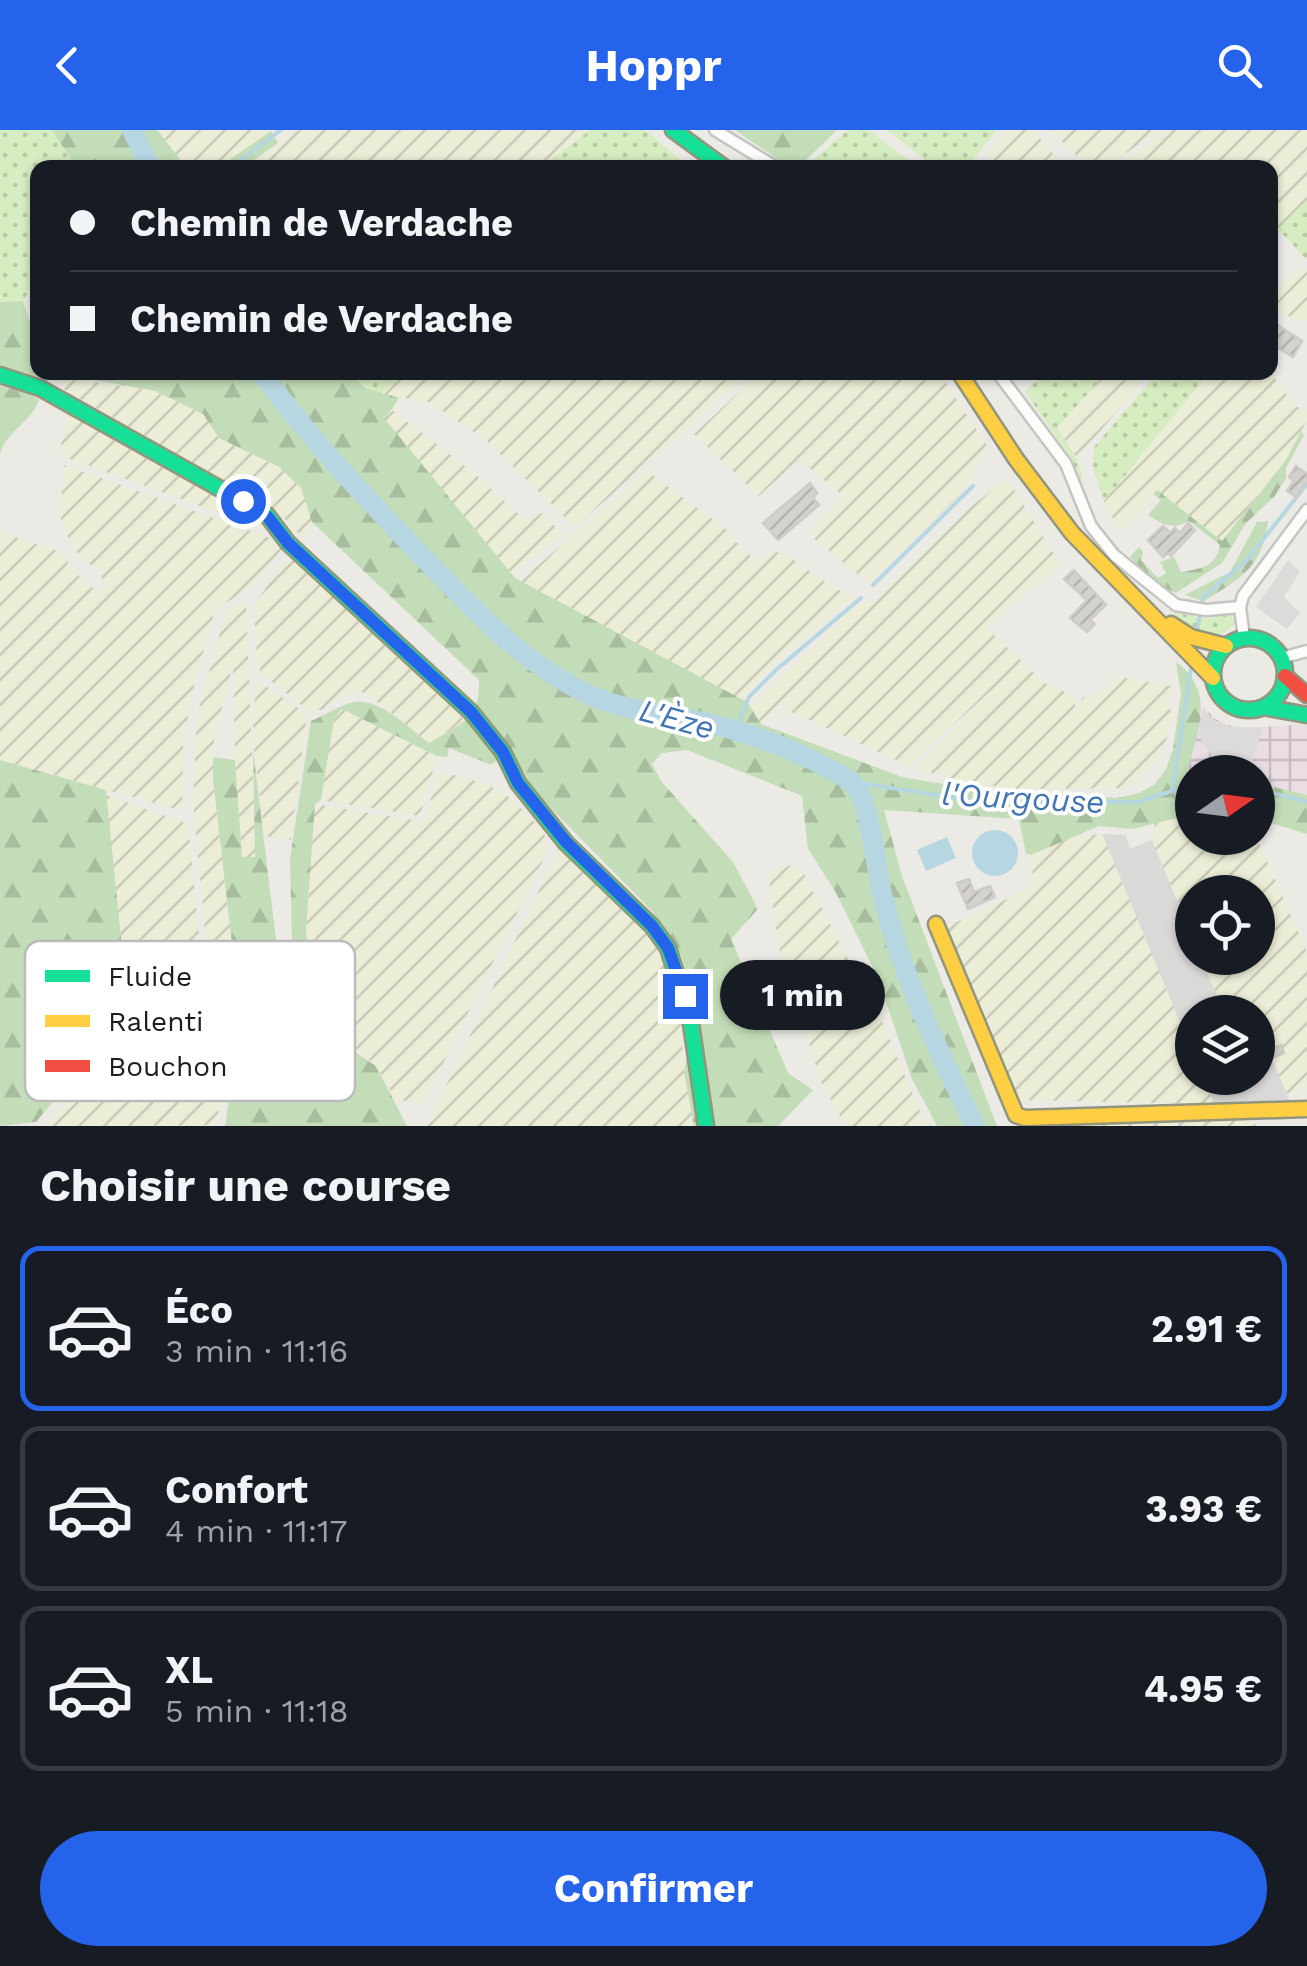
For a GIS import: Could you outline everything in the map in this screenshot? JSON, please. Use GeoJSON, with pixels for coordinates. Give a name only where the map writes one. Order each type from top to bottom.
{"type":"FeatureCollection","features":[{"type":"Feature","properties":{"kind":"street"},"geometry":{"type":"LineString","coordinates":[[673,130],[714,160]]}},
{"type":"Feature","properties":{"kind":"street"},"geometry":{"type":"LineString","coordinates":[[715,130],[764,160]]}},
{"type":"Feature","properties":{"kind":"street"},"geometry":{"type":"LineString","coordinates":[[0,376],[40,388],[267,516],[288,543],[471,712],[503,752],[518,783],[566,842],[652,926],[668,948],[690,1017],[706,1126]]}},
{"type":"Feature","properties":{"kind":"street"},"geometry":{"type":"LineString","coordinates":[[965,380],[1057,515],[1213,678],[1222,698],[1242,709],[1263,707],[1307,714]]}},
{"type":"Feature","properties":{"kind":"street"},"geometry":{"type":"LineString","coordinates":[[1003,380],[1066,464],[1091,526],[1114,555],[1176,605],[1206,610],[1240,606]]}},
{"type":"Feature","properties":{"kind":"street"},"geometry":{"type":"LineString","coordinates":[[1244,638],[1240,606],[1248,588],[1307,510]]}},
{"type":"Feature","properties":{"kind":"street"},"geometry":{"type":"LineString","coordinates":[[1150,611],[1192,637],[1226,646]]}},
{"type":"Feature","properties":{"kind":"street"},"geometry":{"type":"LineString","coordinates":[[1213,678],[1218,655],[1226,646],[1244,638],[1262,640],[1281,658],[1285,676],[1278,694],[1263,707]]}},
{"type":"Feature","properties":{"kind":"street"},"geometry":{"type":"LineString","coordinates":[[1281,658],[1307,651]]}},
{"type":"Feature","properties":{"kind":"street"},"geometry":{"type":"LineString","coordinates":[[1285,676],[1307,695]]}},
{"type":"Feature","properties":{"kind":"street"},"geometry":{"type":"LineString","coordinates":[[936,924],[1016,1115],[1025,1118],[1307,1108]]}},
{"type":"Feature","properties":{"kind":"shaded area"},"geometry":{"type":"Polygon","coordinates":[[[1288,560],[1300,572],[1284,597],[1300,613],[1287,629],[1256,607],[1288,560]]]}},
{"type":"Feature","properties":{"kind":"shaded area"},"geometry":{"type":"Polygon","coordinates":[[[1203,705],[1215,719],[1231,726],[1307,724],[1307,795],[1275,787],[1275,755],[1191,755],[1203,705]]]}},
{"type":"Feature","properties":{"kind":"shaded area"},"geometry":{"type":"Polygon","coordinates":[[[1203,709],[1214,720],[1230,727],[1263,728],[1254,755],[1212,755],[1198,735],[1203,709]]]}},
{"type":"Feature","properties":{"kind":"shaded area"},"geometry":{"type":"Polygon","coordinates":[[[1102,834],[1126,835],[1130,849],[1152,840],[1175,895],[1175,975],[1208,975],[1217,995],[1175,995],[1175,1011],[1102,834]]]}},
{"type":"Feature","properties":{"kind":"shaded area"},"geometry":{"type":"Polygon","coordinates":[[[1275,1065],[1290,1102],[1214,1104],[1210,1095],[1275,1095],[1275,1065]]]}},
{"type":"Feature","properties":{"kind":"green space"},"geometry":{"type":"Polygon","coordinates":[[[0,130],[52,130],[71,160],[30,160],[30,290],[23,301],[0,302],[0,130]]]}},
{"type":"Feature","properties":{"kind":"green space"},"geometry":{"type":"Polygon","coordinates":[[[52,130],[157,130],[181,160],[71,160],[52,130]]]}},
{"type":"Feature","properties":{"kind":"green space"},"geometry":{"type":"Polygon","coordinates":[[[157,130],[273,130],[230,160],[181,160],[157,130]]]}},
{"type":"Feature","properties":{"kind":"green space"},"geometry":{"type":"Polygon","coordinates":[[[299,130],[590,130],[551,160],[256,160],[299,130]]]}},
{"type":"Feature","properties":{"kind":"green space"},"geometry":{"type":"Polygon","coordinates":[[[590,130],[645,130],[681,160],[551,160],[590,130]]]}},
{"type":"Feature","properties":{"kind":"green space"},"geometry":{"type":"Polygon","coordinates":[[[735,130],[837,130],[806,160],[779,160],[735,130]]]}},
{"type":"Feature","properties":{"kind":"green space"},"geometry":{"type":"Polygon","coordinates":[[[848,130],[869,130],[908,160],[813,160],[848,130]]]}},
{"type":"Feature","properties":{"kind":"green space"},"geometry":{"type":"Polygon","coordinates":[[[887,130],[997,130],[973,160],[925,160],[887,130]]]}},
{"type":"Feature","properties":{"kind":"green space"},"geometry":{"type":"Polygon","coordinates":[[[1009,130],[1033,130],[1058,160],[991,160],[986,154],[1009,130]]]}},
{"type":"Feature","properties":{"kind":"green space"},"geometry":{"type":"Polygon","coordinates":[[[1050,130],[1160,130],[1116,160],[1083,160],[1050,130]]]}},
{"type":"Feature","properties":{"kind":"green space"},"geometry":{"type":"Polygon","coordinates":[[[1169,130],[1307,130],[1307,200],[1278,230],[1278,160],[1125,160],[1169,130]]]}},
{"type":"Feature","properties":{"kind":"green space"},"geometry":{"type":"Polygon","coordinates":[[[271,131],[278,143],[254,160],[229,160],[271,131]]]}},
{"type":"Feature","properties":{"kind":"green space"},"geometry":{"type":"Polygon","coordinates":[[[1307,200],[1307,258],[1306,259],[1278,229],[1307,200]]]}},
{"type":"Feature","properties":{"kind":"green space"},"geometry":{"type":"Polygon","coordinates":[[[1300,266],[1307,269],[1307,322],[1278,313],[1278,289],[1300,266]]]}},
{"type":"Feature","properties":{"kind":"green space"},"geometry":{"type":"Polygon","coordinates":[[[23,301],[30,323],[30,378],[0,370],[0,302],[23,301]]]}},
{"type":"Feature","properties":{"kind":"green space"},"geometry":{"type":"Polygon","coordinates":[[[66,380],[81,380],[155,391],[203,414],[219,438],[279,467],[301,488],[312,522],[302,537],[277,511],[63,389],[66,380]]]}},
{"type":"Feature","properties":{"kind":"green space"},"geometry":{"type":"Polygon","coordinates":[[[94,380],[356,380],[366,388],[399,398],[385,419],[515,578],[747,702],[761,724],[902,777],[973,789],[1116,798],[1139,793],[1155,784],[1173,749],[1181,694],[1176,662],[1197,687],[1200,716],[1192,755],[1175,755],[1175,818],[1133,829],[1099,826],[1031,855],[1026,854],[1019,819],[884,810],[902,876],[997,1126],[937,1126],[912,1079],[878,978],[835,891],[808,849],[802,796],[687,750],[662,753],[652,764],[661,781],[733,862],[758,909],[731,939],[788,1073],[813,1090],[778,1126],[694,1126],[684,1072],[695,1012],[682,957],[652,911],[533,790],[510,749],[491,765],[449,748],[447,757],[437,756],[342,709],[334,719],[321,800],[315,804],[307,941],[292,941],[290,859],[311,721],[347,704],[369,703],[391,713],[429,743],[472,712],[479,680],[312,522],[301,488],[279,467],[219,438],[203,414],[155,391],[94,380]]]}},
{"type":"Feature","properties":{"kind":"green space"},"geometry":{"type":"Polygon","coordinates":[[[355,380],[399,380],[380,394],[355,380]]]}},
{"type":"Feature","properties":{"kind":"green space"},"geometry":{"type":"Polygon","coordinates":[[[399,380],[742,380],[577,525],[486,440],[429,402],[380,394],[399,380]]]}},
{"type":"Feature","properties":{"kind":"green space"},"geometry":{"type":"Polygon","coordinates":[[[752,380],[944,380],[990,450],[956,498],[869,583],[807,533],[843,496],[799,459],[759,496],[694,434],[752,380]]]}},
{"type":"Feature","properties":{"kind":"green space"},"geometry":{"type":"Polygon","coordinates":[[[1037,380],[1100,380],[1057,428],[1078,462],[1082,484],[1068,455],[1025,391],[1037,380]]]}},
{"type":"Feature","properties":{"kind":"green space"},"geometry":{"type":"Polygon","coordinates":[[[1100,380],[1144,380],[1077,458],[1057,429],[1100,380]]]}},
{"type":"Feature","properties":{"kind":"green space"},"geometry":{"type":"Polygon","coordinates":[[[1151,380],[1203,380],[1104,501],[1093,469],[1094,447],[1151,380]]]}},
{"type":"Feature","properties":{"kind":"green space"},"geometry":{"type":"Polygon","coordinates":[[[1203,380],[1276,380],[1294,405],[1307,413],[1286,460],[1222,541],[1157,491],[1120,532],[1104,501],[1203,380]]]}},
{"type":"Feature","properties":{"kind":"green space"},"geometry":{"type":"Polygon","coordinates":[[[0,386],[39,400],[0,454],[0,386]]]}},
{"type":"Feature","properties":{"kind":"green space"},"geometry":{"type":"Polygon","coordinates":[[[71,408],[263,519],[271,528],[266,530],[65,457],[60,448],[71,408]]]}},
{"type":"Feature","properties":{"kind":"green space"},"geometry":{"type":"Polygon","coordinates":[[[391,409],[475,474],[526,521],[542,513],[564,536],[511,573],[384,419],[391,409]]]}},
{"type":"Feature","properties":{"kind":"green space"},"geometry":{"type":"Polygon","coordinates":[[[1301,431],[1304,435],[1286,468],[1286,478],[1274,497],[1246,523],[1222,563],[1176,593],[1158,585],[1130,557],[1139,547],[1143,552],[1141,560],[1158,578],[1166,573],[1160,562],[1174,557],[1181,572],[1211,562],[1220,545],[1189,521],[1168,525],[1148,515],[1161,500],[1153,494],[1157,490],[1222,541],[1286,460],[1301,431]]]}},
{"type":"Feature","properties":{"kind":"green space"},"geometry":{"type":"Polygon","coordinates":[[[64,465],[270,538],[283,547],[253,587],[215,609],[192,693],[183,745],[182,811],[0,760],[0,532],[58,551],[86,584],[97,590],[105,588],[100,571],[82,559],[71,544],[60,517],[64,465]]]}},
{"type":"Feature","properties":{"kind":"green space"},"geometry":{"type":"Polygon","coordinates":[[[647,471],[728,531],[743,551],[763,563],[771,550],[791,558],[854,597],[775,662],[741,699],[520,581],[647,471]]]}},
{"type":"Feature","properties":{"kind":"green space"},"geometry":{"type":"Polygon","coordinates":[[[1007,478],[1060,564],[986,628],[1045,683],[1076,697],[1074,713],[1083,697],[1090,698],[1117,677],[1177,687],[1167,701],[1173,712],[1165,745],[1157,760],[1130,788],[1015,789],[916,769],[998,684],[909,766],[783,708],[903,599],[761,724],[750,707],[846,615],[864,602],[873,602],[972,506],[1007,478]]]}},
{"type":"Feature","properties":{"kind":"green space"},"geometry":{"type":"Polygon","coordinates":[[[1268,521],[1261,549],[1248,570],[1204,601],[1185,595],[1230,572],[1257,522],[1268,521]]]}},
{"type":"Feature","properties":{"kind":"green space"},"geometry":{"type":"Polygon","coordinates":[[[294,560],[466,721],[429,743],[365,692],[345,694],[322,710],[308,710],[262,674],[257,664],[254,605],[284,562],[294,560]]]}},
{"type":"Feature","properties":{"kind":"green space"},"geometry":{"type":"Polygon","coordinates":[[[246,603],[256,856],[242,858],[233,664],[214,738],[213,779],[232,941],[206,941],[193,802],[197,715],[226,612],[246,603]]]}},
{"type":"Feature","properties":{"kind":"green space"},"geometry":{"type":"Polygon","coordinates":[[[1173,612],[1208,619],[1231,614],[1235,622],[1221,634],[1204,633],[1173,612]]]}},
{"type":"Feature","properties":{"kind":"green space"},"geometry":{"type":"Polygon","coordinates":[[[258,681],[307,714],[291,840],[265,836],[254,749],[253,713],[258,681]]]}},
{"type":"Feature","properties":{"kind":"green space"},"geometry":{"type":"Polygon","coordinates":[[[342,709],[437,756],[420,816],[321,800],[334,719],[342,709]]]}},
{"type":"Feature","properties":{"kind":"green space"},"geometry":{"type":"Polygon","coordinates":[[[253,749],[276,941],[232,941],[213,757],[235,760],[242,857],[255,857],[253,749]]]}},
{"type":"Feature","properties":{"kind":"green space"},"geometry":{"type":"Polygon","coordinates":[[[0,760],[106,790],[121,941],[25,941],[25,1101],[53,1101],[36,1122],[0,1126],[0,760]]]}},
{"type":"Feature","properties":{"kind":"green space"},"geometry":{"type":"Polygon","coordinates":[[[438,771],[487,784],[509,797],[544,831],[547,852],[423,1104],[395,1099],[375,1063],[355,1052],[355,941],[307,941],[306,930],[315,804],[425,822],[438,771]]]}},
{"type":"Feature","properties":{"kind":"green space"},"geometry":{"type":"Polygon","coordinates":[[[1275,787],[1307,795],[1307,834],[1275,824],[1275,787]]]}},
{"type":"Feature","properties":{"kind":"green space"},"geometry":{"type":"Polygon","coordinates":[[[106,795],[188,824],[199,941],[121,941],[106,795]]]}},
{"type":"Feature","properties":{"kind":"green space"},"geometry":{"type":"Polygon","coordinates":[[[1175,818],[1175,855],[1264,855],[1273,875],[1175,875],[1175,895],[1152,840],[1155,823],[1175,818]]]}},
{"type":"Feature","properties":{"kind":"green space"},"geometry":{"type":"Polygon","coordinates":[[[1102,834],[1175,1011],[1175,1095],[1210,1095],[1214,1104],[1018,1100],[944,928],[1029,889],[1033,879],[1031,855],[1068,837],[1102,834]]]}},
{"type":"Feature","properties":{"kind":"green space"},"geometry":{"type":"Polygon","coordinates":[[[561,844],[663,950],[681,1016],[684,1072],[694,1126],[427,1126],[561,844]]]}},
{"type":"Feature","properties":{"kind":"green space"},"geometry":{"type":"Polygon","coordinates":[[[791,865],[804,874],[847,957],[864,978],[926,1126],[846,1126],[821,1082],[779,948],[769,882],[769,873],[791,865]]]}},
{"type":"Feature","properties":{"kind":"green space"},"geometry":{"type":"Polygon","coordinates":[[[1275,879],[1307,952],[1307,1087],[1287,1094],[1275,1065],[1275,995],[1217,995],[1208,975],[1275,975],[1275,879]]]}},
{"type":"Feature","properties":{"kind":"green space"},"geometry":{"type":"Polygon","coordinates":[[[355,1052],[376,1066],[407,1126],[225,1126],[229,1101],[355,1101],[355,1052]]]}},
{"type":"Feature","properties":{"kind":"green space"},"geometry":{"type":"Polygon","coordinates":[[[69,1101],[220,1101],[216,1125],[45,1126],[69,1101]]]}},
{"type":"Feature","properties":{"kind":"green space"},"geometry":{"type":"Polygon","coordinates":[[[1246,1117],[1257,1126],[1018,1126],[1089,1119],[1246,1117]]]}},
{"type":"Feature","properties":{"kind":"water"},"geometry":{"type":"Polygon","coordinates":[[[995,830],[1011,837],[1018,853],[1011,869],[995,876],[979,869],[972,853],[979,837],[995,830]]]}},
{"type":"Feature","properties":{"kind":"water"},"geometry":{"type":"Polygon","coordinates":[[[947,837],[956,858],[926,871],[917,850],[947,837]]]}},
{"type":"Feature","properties":{"kind":"building"},"geometry":{"type":"Polygon","coordinates":[[[1278,325],[1302,341],[1293,357],[1278,348],[1278,325]]]}},
{"type":"Feature","properties":{"kind":"building"},"geometry":{"type":"Polygon","coordinates":[[[1296,466],[1307,474],[1307,481],[1296,497],[1287,491],[1294,481],[1289,477],[1296,466]]]}},
{"type":"Feature","properties":{"kind":"building"},"geometry":{"type":"Polygon","coordinates":[[[810,483],[819,505],[778,540],[763,523],[810,483]]]}},
{"type":"Feature","properties":{"kind":"building"},"geometry":{"type":"Polygon","coordinates":[[[1188,523],[1195,530],[1171,556],[1168,553],[1163,557],[1148,540],[1163,526],[1170,533],[1175,528],[1180,533],[1188,523]]]}},
{"type":"Feature","properties":{"kind":"building"},"geometry":{"type":"Polygon","coordinates":[[[1074,570],[1106,605],[1090,620],[1095,624],[1087,632],[1070,618],[1087,600],[1064,579],[1074,570]]]}},
{"type":"Feature","properties":{"kind":"building"},"geometry":{"type":"Polygon","coordinates":[[[969,879],[974,892],[990,886],[995,897],[968,909],[957,883],[969,879]]]}},
{"type":"Feature","properties":{"kind":"building"},"geometry":{"type":"Polygon","coordinates":[[[1281,1045],[1284,1053],[1275,1057],[1275,1047],[1281,1045]]]}},
{"type":"Feature","properties":{"kind":"waterway","name":"L'Èze"},"geometry":{"type":"LineString","coordinates":[[132,130],[147,160]]}},
{"type":"Feature","properties":{"kind":"waterway"},"geometry":{"type":"LineString","coordinates":[[241,160],[281,130]]}},
{"type":"Feature","properties":{"kind":"waterway","name":"L'Èze"},"geometry":{"type":"LineString","coordinates":[[267,380],[318,444],[400,533],[479,614],[542,668],[615,704],[708,723],[776,744],[854,785],[868,819],[882,894],[900,955],[934,1041],[975,1126]]}},
{"type":"Feature","properties":{"kind":"waterway"},"geometry":{"type":"LineString","coordinates":[[1197,632],[1203,597],[1247,560],[1307,484]]}},
{"type":"Feature","properties":{"kind":"waterway"},"geometry":{"type":"LineString","coordinates":[[873,585],[973,486]]}},
{"type":"Feature","properties":{"kind":"waterway"},"geometry":{"type":"LineString","coordinates":[[734,733],[749,697],[861,598]]}},
{"type":"Feature","properties":{"kind":"waterway"},"geometry":{"type":"LineString","coordinates":[[1172,791],[1192,662]]}},
{"type":"Feature","properties":{"kind":"waterway","name":"l'Ourgouse"},"geometry":{"type":"LineString","coordinates":[[852,782],[982,802],[1138,802],[1175,791]]}},
{"type":"Feature","properties":{"kind":"waterway","name":"l'Ourgouse"},"geometry":{"type":"LineString","coordinates":[[1275,794],[1307,802]]}},
{"type":"Feature","properties":{"kind":"traffic: fast"},"geometry":{"type":"LineString","coordinates":[[673,130],[714,160]]}},
{"type":"Feature","properties":{"kind":"traffic: fast"},"geometry":{"type":"LineString","coordinates":[[0,375],[40,388],[267,515],[288,543],[471,712],[503,752],[518,783],[566,843],[652,926],[668,948],[690,1017],[706,1126]]}},
{"type":"Feature","properties":{"kind":"traffic: fast"},"geometry":{"type":"LineString","coordinates":[[1249,638],[1274,649],[1285,674],[1274,699],[1249,710],[1224,699],[1213,674],[1224,649],[1249,638]]}},
{"type":"Feature","properties":{"kind":"traffic: fast"},"geometry":{"type":"LineString","coordinates":[[1263,707],[1307,715]]}},
{"type":"Feature","properties":{"kind":"traffic: slow"},"geometry":{"type":"LineString","coordinates":[[964,380],[1016,459],[1072,533],[1213,678]]}},
{"type":"Feature","properties":{"kind":"traffic: slow"},"geometry":{"type":"LineString","coordinates":[[1171,624],[1191,637],[1226,646]]}},
{"type":"Feature","properties":{"kind":"traffic: slow"},"geometry":{"type":"LineString","coordinates":[[936,924],[1016,1115],[1025,1118],[1307,1109]]}},
{"type":"Feature","properties":{"kind":"traffic: jam"},"geometry":{"type":"LineString","coordinates":[[1285,676],[1307,695]]}},
{"type":"Feature","properties":{"kind":"route"},"geometry":{"type":"LineString","coordinates":[[243,501],[267,516],[288,543],[471,712],[503,752],[518,783],[566,842],[652,926],[668,948],[685,996]]}}]}
